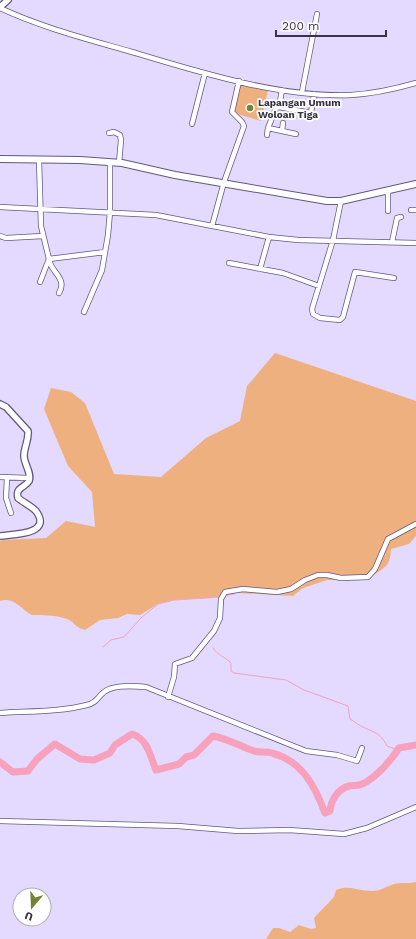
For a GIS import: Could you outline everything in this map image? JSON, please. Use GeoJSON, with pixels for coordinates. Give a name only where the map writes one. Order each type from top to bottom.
{"type":"FeatureCollection","features":[{"type":"Feature","properties":{"kind":"main road"},"geometry":{"type":"LineString","coordinates":[[0,158],[119,163],[182,176],[224,182],[327,201],[342,201],[416,184]]}},
{"type":"Feature","properties":{"kind":"street"},"geometry":{"type":"LineString","coordinates":[[8,0],[0,7],[23,18],[83,39],[204,73],[282,90],[314,94],[351,95],[416,84]]}},
{"type":"Feature","properties":{"kind":"street"},"geometry":{"type":"LineString","coordinates":[[302,92],[317,14]]}},
{"type":"Feature","properties":{"kind":"street"},"geometry":{"type":"LineString","coordinates":[[192,124],[204,73]]}},
{"type":"Feature","properties":{"kind":"street"},"geometry":{"type":"LineString","coordinates":[[212,226],[224,182],[244,126],[232,112],[239,81]]}},
{"type":"Feature","properties":{"kind":"street"},"geometry":{"type":"LineString","coordinates":[[267,135],[274,111],[279,107],[282,90]]}},
{"type":"Feature","properties":{"kind":"street"},"geometry":{"type":"LineString","coordinates":[[279,107],[311,113],[314,94]]}},
{"type":"Feature","properties":{"kind":"street"},"geometry":{"type":"LineString","coordinates":[[282,131],[283,123]]}},
{"type":"Feature","properties":{"kind":"street"},"geometry":{"type":"LineString","coordinates":[[268,128],[296,134]]}},
{"type":"Feature","properties":{"kind":"street"},"geometry":{"type":"LineString","coordinates":[[109,133],[114,132],[120,135],[119,163]]}},
{"type":"Feature","properties":{"kind":"street"},"geometry":{"type":"LineString","coordinates":[[39,160],[40,209],[43,236],[50,266],[61,279],[62,286],[59,292]]}},
{"type":"Feature","properties":{"kind":"street"},"geometry":{"type":"LineString","coordinates":[[84,312],[102,270],[110,212],[110,162]]}},
{"type":"Feature","properties":{"kind":"street"},"geometry":{"type":"LineString","coordinates":[[388,190],[388,211]]}},
{"type":"Feature","properties":{"kind":"street"},"geometry":{"type":"LineString","coordinates":[[342,201],[333,240],[312,309],[313,314],[320,318],[337,321],[343,317],[355,272],[394,278]]}},
{"type":"Feature","properties":{"kind":"street"},"geometry":{"type":"LineString","coordinates":[[0,207],[156,215],[269,237],[416,243]]}},
{"type":"Feature","properties":{"kind":"street"},"geometry":{"type":"LineString","coordinates":[[392,242],[397,218],[402,217]]}},
{"type":"Feature","properties":{"kind":"street"},"geometry":{"type":"LineString","coordinates":[[0,236],[6,238],[43,236]]}},
{"type":"Feature","properties":{"kind":"street"},"geometry":{"type":"LineString","coordinates":[[260,269],[269,237]]}},
{"type":"Feature","properties":{"kind":"street"},"geometry":{"type":"LineString","coordinates":[[49,259],[105,252]]}},
{"type":"Feature","properties":{"kind":"street"},"geometry":{"type":"LineString","coordinates":[[40,282],[49,259]]}},
{"type":"Feature","properties":{"kind":"street"},"geometry":{"type":"LineString","coordinates":[[229,263],[283,273],[319,286]]}},
{"type":"Feature","properties":{"kind":"street"},"geometry":{"type":"LineString","coordinates":[[0,404],[6,407],[28,431],[24,458],[29,478],[26,484],[19,489],[17,495],[18,498],[36,511],[39,519],[38,525],[32,532],[0,536]]}},
{"type":"Feature","properties":{"kind":"street"},"geometry":{"type":"LineString","coordinates":[[0,477],[29,478]]}},
{"type":"Feature","properties":{"kind":"street"},"geometry":{"type":"LineString","coordinates":[[7,478],[6,498],[11,513]]}},
{"type":"Feature","properties":{"kind":"street"},"geometry":{"type":"LineString","coordinates":[[168,697],[174,677],[175,664],[192,658],[214,631],[220,618],[221,599],[226,592],[243,589],[277,592],[291,589],[305,580],[318,575],[341,578],[368,577],[375,570],[388,539],[416,524]]}},
{"type":"Feature","properties":{"kind":"street"},"geometry":{"type":"LineString","coordinates":[[0,713],[56,710],[81,706],[93,703],[108,689],[146,687],[306,751],[337,755],[356,761],[362,748]]}},
{"type":"Feature","properties":{"kind":"street"},"geometry":{"type":"LineString","coordinates":[[0,821],[178,826],[238,830],[289,830],[344,834],[367,828],[416,807]]}},
{"type":"Feature","properties":{"kind":"shaded area","name":"Lapangan Umum Woloan Tiga"},"geometry":{"type":"Polygon","coordinates":[[[241,83],[268,90],[261,121],[234,113],[241,83]]]}},
{"type":"Feature","properties":{"kind":"shaded area"},"geometry":{"type":"Polygon","coordinates":[[[275,353],[416,401],[416,536],[409,544],[391,549],[389,561],[384,568],[368,580],[327,580],[303,588],[293,596],[238,593],[211,598],[174,600],[158,604],[140,615],[127,614],[118,618],[100,620],[85,630],[79,628],[67,619],[54,616],[32,615],[10,600],[0,601],[0,541],[46,538],[66,521],[95,527],[92,492],[68,466],[44,409],[51,388],[71,392],[85,403],[114,474],[161,477],[206,438],[240,421],[247,386],[275,353]]]}},
{"type":"Feature","properties":{"kind":"shaded area"},"geometry":{"type":"Polygon","coordinates":[[[416,882],[416,939],[266,939],[273,928],[279,928],[290,932],[299,925],[311,929],[316,928],[314,918],[334,897],[336,890],[341,888],[376,891],[394,884],[416,882]]]}},
{"type":"Feature","properties":{"kind":"waterway"},"geometry":{"type":"LineString","coordinates":[[224,596],[234,594]]}},
{"type":"Feature","properties":{"kind":"waterway"},"geometry":{"type":"LineString","coordinates":[[103,647],[111,640],[124,637],[141,618],[158,604],[174,600],[219,597]]}},
{"type":"Feature","properties":{"kind":"waterway"},"geometry":{"type":"LineString","coordinates":[[213,648],[217,653],[231,663],[231,671],[234,673],[286,680],[304,690],[348,706],[350,719],[378,734],[387,746],[398,750]]}},
{"type":"Feature","properties":{"kind":"waterway"},"geometry":{"type":"LineString","coordinates":[[0,762],[13,772],[28,771],[37,759],[55,744],[80,759],[94,760],[110,753],[115,745],[132,734],[137,736],[145,744],[156,770],[179,764],[186,757],[194,755],[213,736],[254,751],[272,753],[292,762],[312,784],[325,813],[330,811],[332,803],[338,792],[345,787],[360,785],[372,778],[388,763],[399,748],[416,745]]}},
{"type":"Feature","properties":{"kind":"place","name":"Lapangan Umum Woloan Tiga"},"geometry":{"type":"Point","coordinates":[250,108]}}]}
